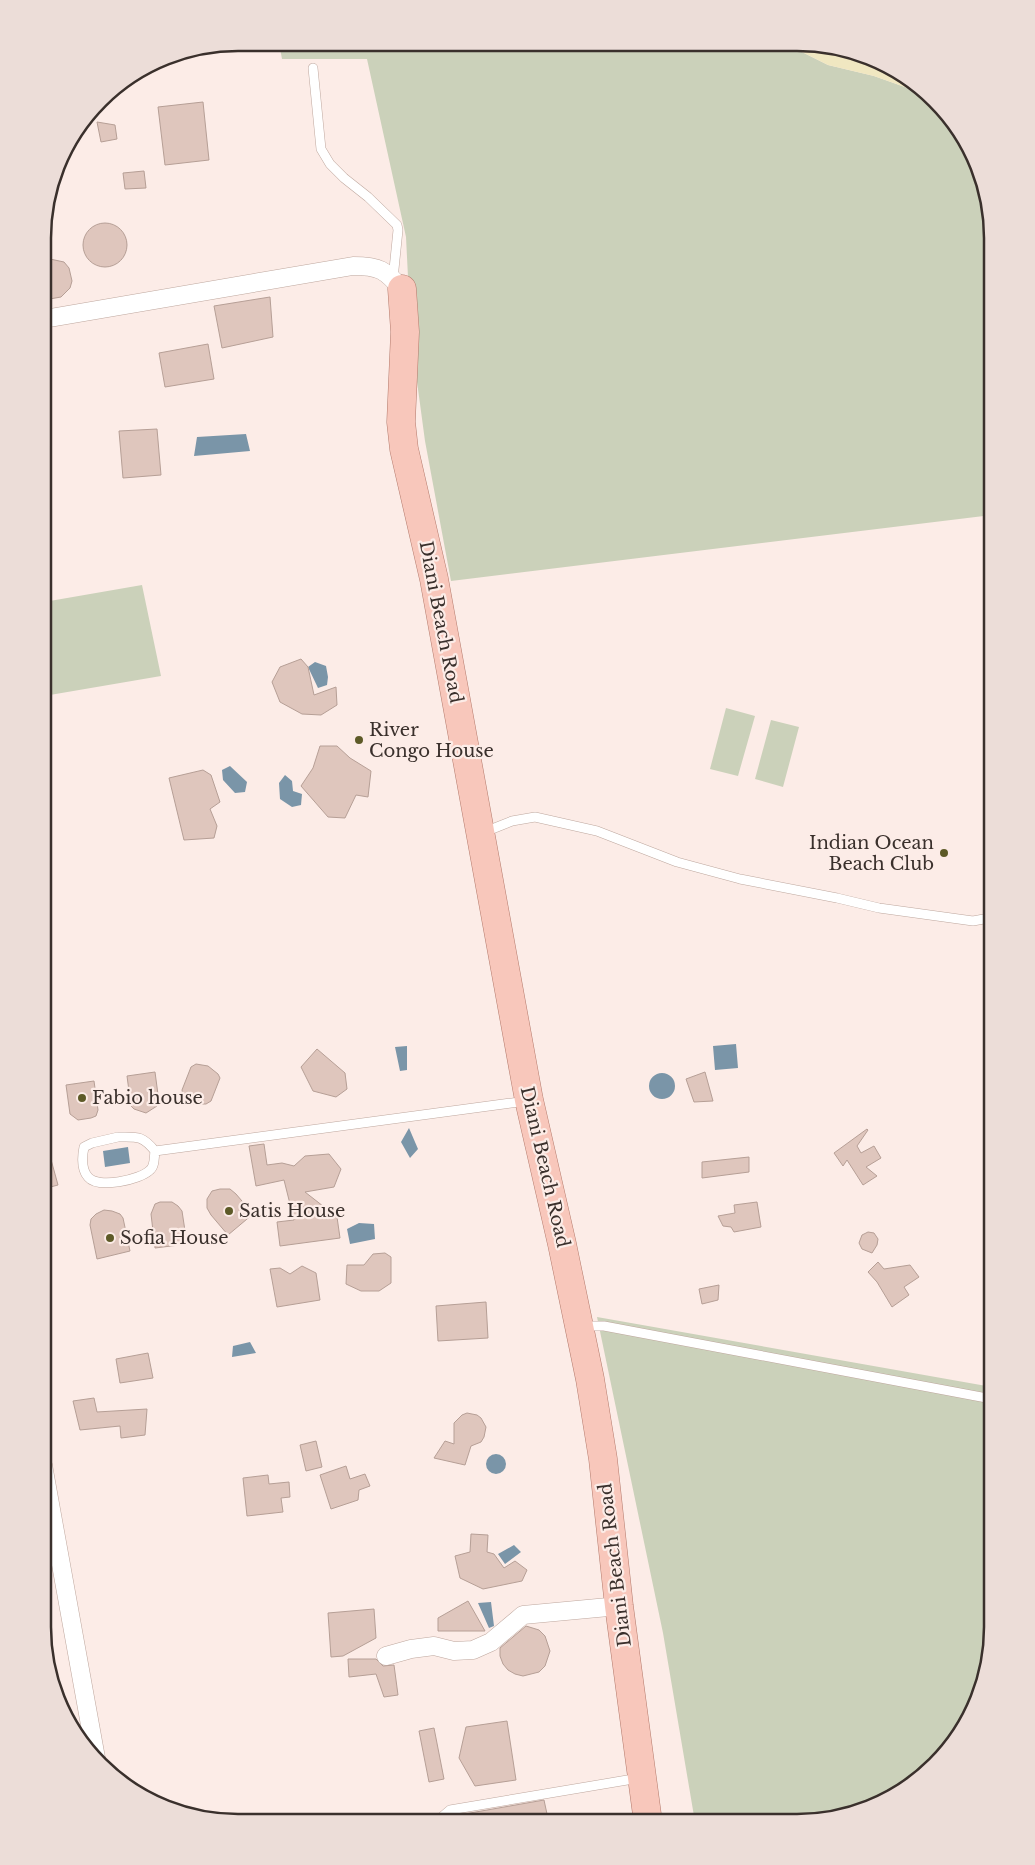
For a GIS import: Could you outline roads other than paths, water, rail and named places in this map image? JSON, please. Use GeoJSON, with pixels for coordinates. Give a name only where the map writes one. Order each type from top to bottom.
{"type":"FeatureCollection","features":[{"type":"Feature","properties":{"kind":"main road","name":"Diani Beach Road"},"geometry":{"type":"LineString","coordinates":[[398,284],[405,332],[401,422],[406,459],[414,498],[420,515],[437,599],[529,1100],[580,1326],[603,1459],[618,1606],[647,1814]]}},
{"type":"Feature","properties":{"kind":"street"},"geometry":{"type":"LineString","coordinates":[[51,318],[353,266],[374,267],[388,274],[398,284]]}},
{"type":"Feature","properties":{"kind":"street"},"geometry":{"type":"LineString","coordinates":[[51,1509],[94,1745]]}},
{"type":"Feature","properties":{"kind":"street"},"geometry":{"type":"LineString","coordinates":[[386,1656],[411,1649],[434,1646],[454,1651],[473,1650],[491,1642],[523,1615],[618,1606]]}},
{"type":"Feature","properties":{"kind":"lane"},"geometry":{"type":"LineString","coordinates":[[313,68],[320,149],[330,164],[344,178],[368,197],[397,225],[398,284]]}},
{"type":"Feature","properties":{"kind":"lane"},"geometry":{"type":"LineString","coordinates":[[479,834],[512,821],[535,817],[597,831],[677,862],[740,879],[879,908],[973,921],[984,919]]}},
{"type":"Feature","properties":{"kind":"lane"},"geometry":{"type":"LineString","coordinates":[[155,1151],[529,1100]]}},
{"type":"Feature","properties":{"kind":"lane"},"geometry":{"type":"LineString","coordinates":[[118,1137],[137,1137],[147,1141],[155,1151],[151,1170],[137,1177],[119,1182],[91,1180],[86,1176],[82,1160],[84,1147],[92,1143],[118,1137]]}},
{"type":"Feature","properties":{"kind":"lane"},"geometry":{"type":"LineString","coordinates":[[580,1326],[604,1326],[984,1397]]}},
{"type":"Feature","properties":{"kind":"lane"},"geometry":{"type":"LineString","coordinates":[[446,1814],[450,1810],[642,1777]]}},
{"type":"Feature","properties":{"kind":"water"},"geometry":{"type":"Polygon","coordinates":[[[246,434],[250,451],[194,456],[197,437],[246,434]]]}},
{"type":"Feature","properties":{"kind":"water"},"geometry":{"type":"Polygon","coordinates":[[[315,662],[326,666],[328,677],[327,685],[318,688],[308,667],[315,662]]]}},
{"type":"Feature","properties":{"kind":"water"},"geometry":{"type":"Polygon","coordinates":[[[230,766],[247,782],[245,792],[235,793],[223,780],[222,770],[230,766]]]}},
{"type":"Feature","properties":{"kind":"water"},"geometry":{"type":"Polygon","coordinates":[[[285,775],[292,781],[293,791],[302,794],[301,805],[292,807],[280,799],[279,783],[285,775]]]}},
{"type":"Feature","properties":{"kind":"water"},"geometry":{"type":"Polygon","coordinates":[[[736,1044],[738,1068],[715,1070],[713,1046],[736,1044]]]}},
{"type":"Feature","properties":{"kind":"water"},"geometry":{"type":"Polygon","coordinates":[[[407,1046],[407,1070],[400,1071],[395,1047],[407,1046]]]}},
{"type":"Feature","properties":{"kind":"water"},"geometry":{"type":"Polygon","coordinates":[[[662,1073],[671,1077],[675,1086],[671,1095],[662,1099],[653,1095],[649,1086],[653,1077],[662,1073]]]}},
{"type":"Feature","properties":{"kind":"water"},"geometry":{"type":"Polygon","coordinates":[[[409,1128],[418,1149],[410,1158],[401,1142],[409,1128]]]}},
{"type":"Feature","properties":{"kind":"water"},"geometry":{"type":"Polygon","coordinates":[[[128,1147],[130,1163],[105,1167],[103,1151],[128,1147]]]}},
{"type":"Feature","properties":{"kind":"water"},"geometry":{"type":"Polygon","coordinates":[[[359,1223],[374,1224],[375,1239],[350,1244],[347,1229],[359,1223]]]}},
{"type":"Feature","properties":{"kind":"water"},"geometry":{"type":"Polygon","coordinates":[[[250,1342],[256,1353],[232,1357],[233,1346],[250,1342]]]}},
{"type":"Feature","properties":{"kind":"water"},"geometry":{"type":"Polygon","coordinates":[[[492,1454],[500,1454],[506,1460],[506,1468],[500,1474],[492,1474],[486,1468],[486,1460],[492,1454]]]}},
{"type":"Feature","properties":{"kind":"water"},"geometry":{"type":"Polygon","coordinates":[[[514,1545],[521,1552],[505,1564],[498,1554],[514,1545]]]}},
{"type":"Feature","properties":{"kind":"water"},"geometry":{"type":"Polygon","coordinates":[[[491,1602],[494,1626],[489,1628],[478,1603],[491,1602]]]}},
{"type":"Feature","properties":{"kind":"place","name":"River Congo House"},"geometry":{"type":"Point","coordinates":[359,740]}},
{"type":"Feature","properties":{"kind":"place","name":"Indian Ocean Beach Club"},"geometry":{"type":"Point","coordinates":[944,853]}},
{"type":"Feature","properties":{"kind":"place","name":"Fabio house"},"geometry":{"type":"Point","coordinates":[82,1098]}},
{"type":"Feature","properties":{"kind":"place","name":"Satis House"},"geometry":{"type":"Point","coordinates":[229,1211]}},
{"type":"Feature","properties":{"kind":"place","name":"Sofia House"},"geometry":{"type":"Point","coordinates":[110,1238]}}]}
